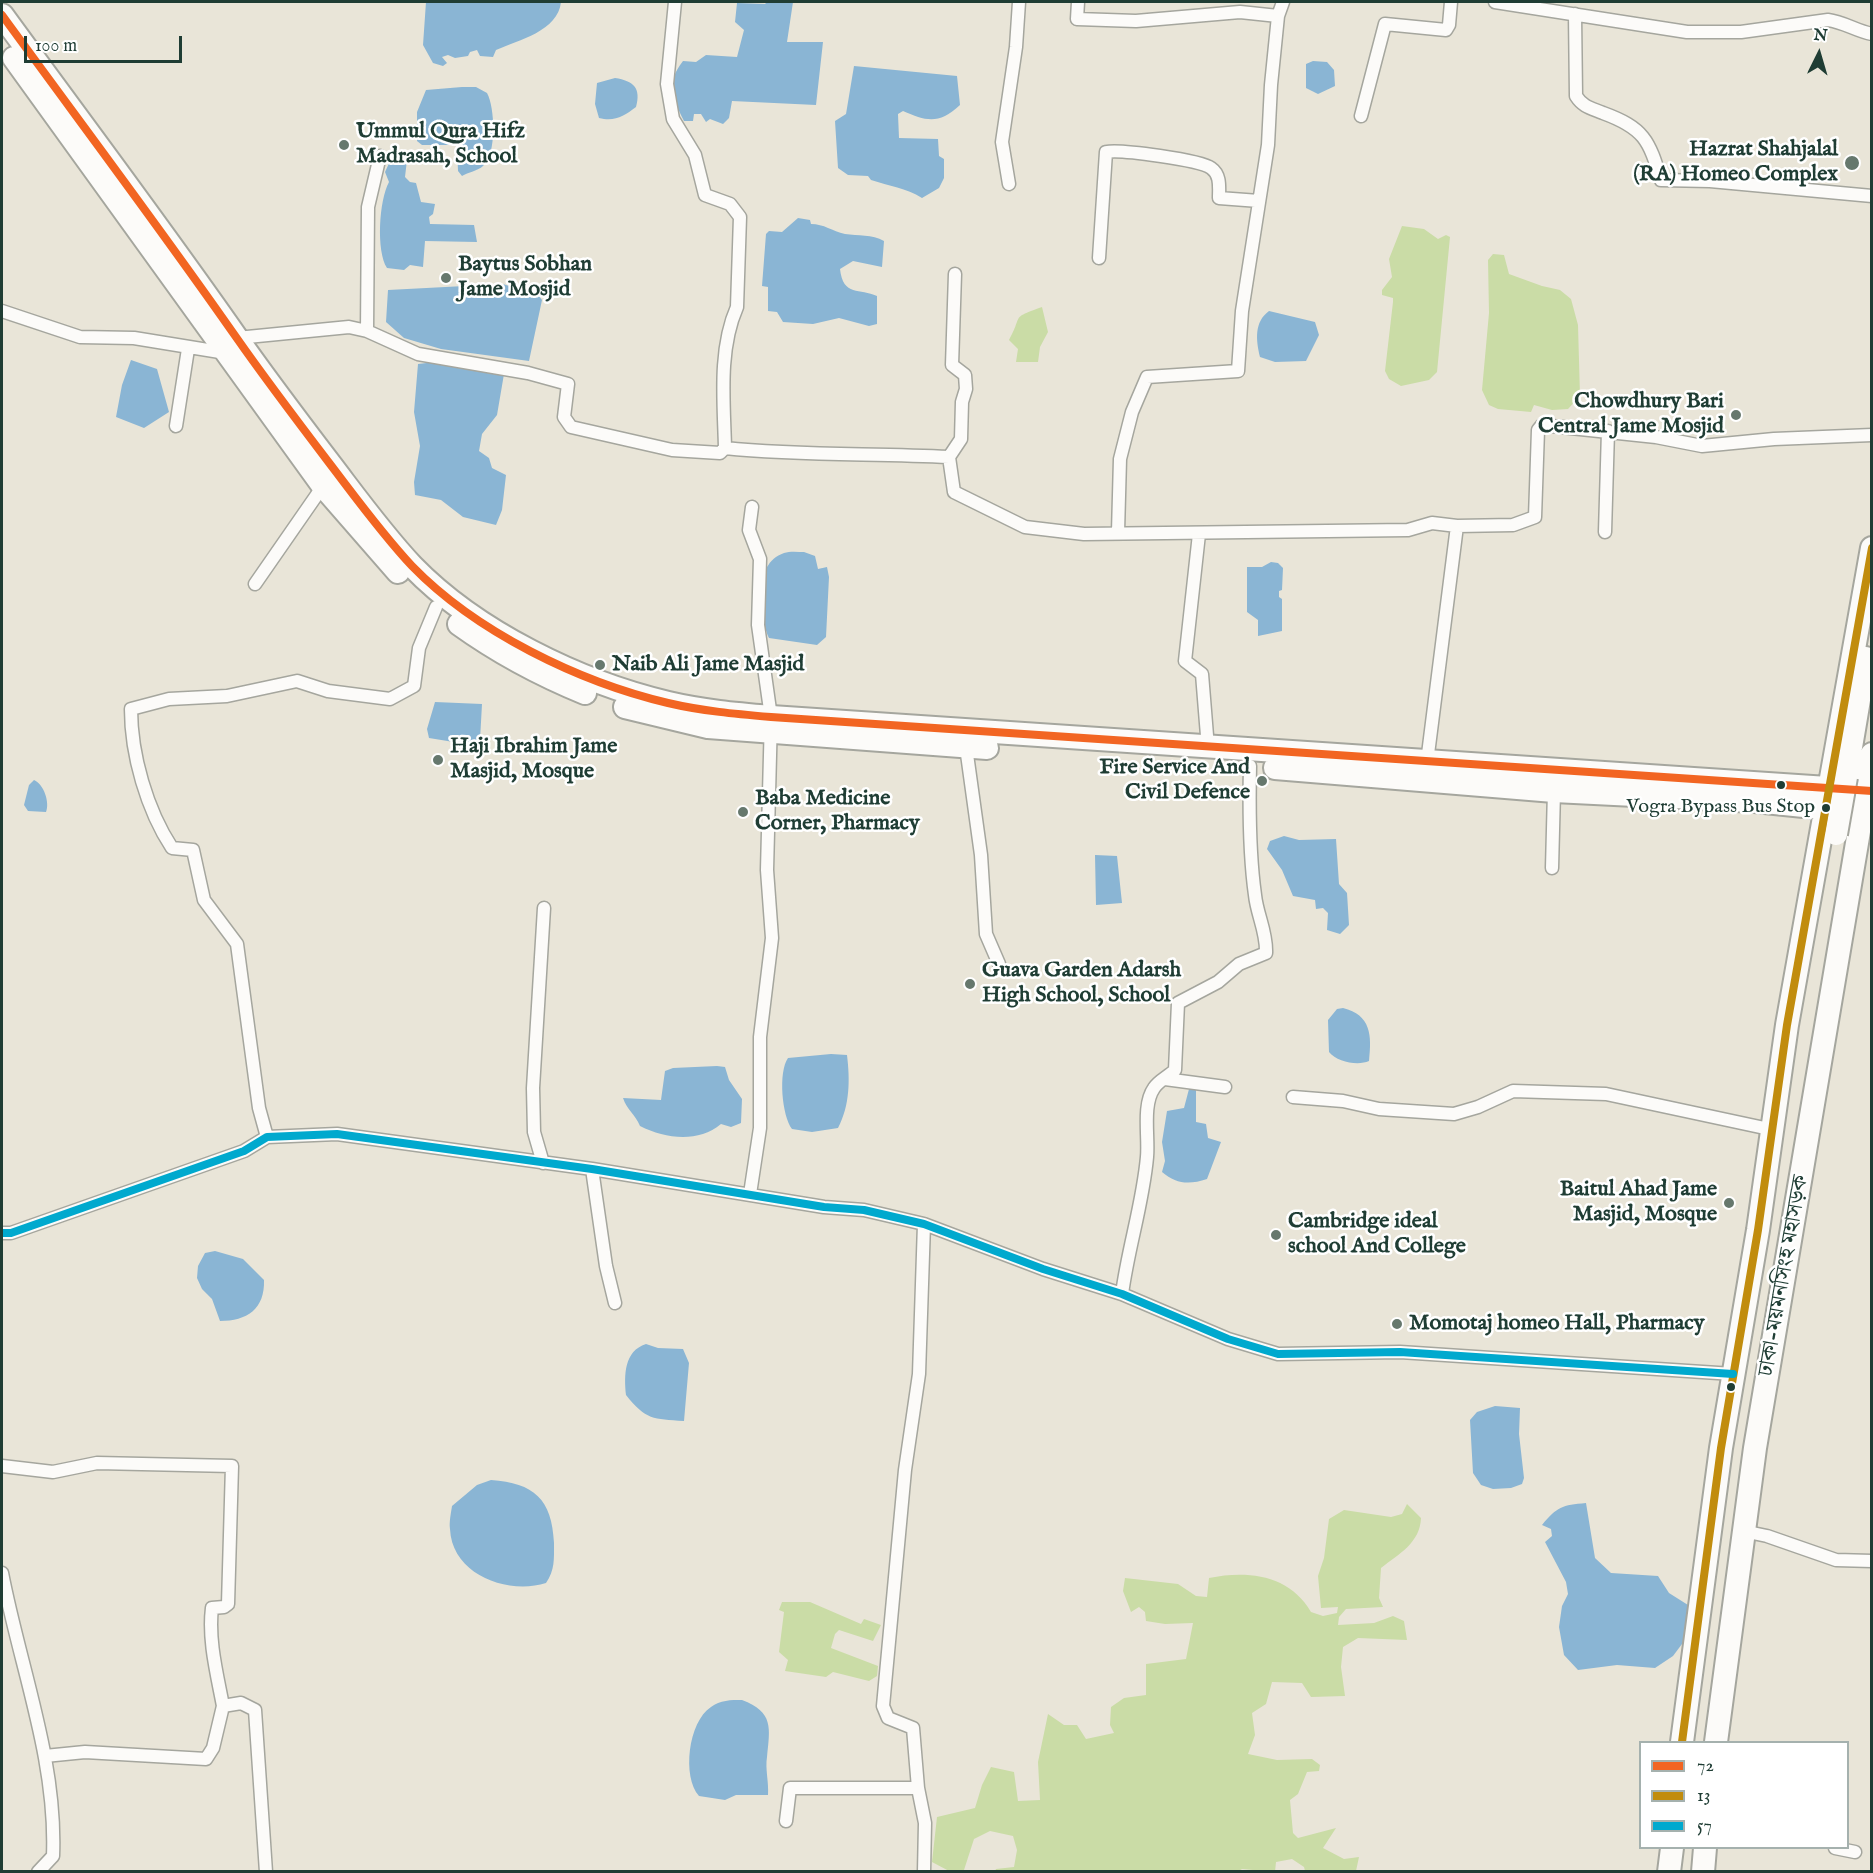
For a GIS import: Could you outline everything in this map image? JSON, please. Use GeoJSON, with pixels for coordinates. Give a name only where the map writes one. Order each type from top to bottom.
{"type":"FeatureCollection","features":[{"type":"Feature","properties":{"kind":"highway"},"geometry":{"type":"LineString","coordinates":[[2,15],[232,345],[323,486],[366,538],[436,607],[496,649],[554,680],[605,701],[662,718],[696,725],[771,726],[1208,748],[1427,762],[1833,791],[1867,802]]}},
{"type":"Feature","properties":{"kind":"highway"},"geometry":{"type":"LineString","coordinates":[[2,41],[113,198],[413,567],[447,596],[498,632],[563,667],[607,685],[771,726],[966,747],[1250,766],[1554,791],[1755,801],[1833,791]]}},
{"type":"Feature","properties":{"kind":"highway"},"geometry":{"type":"LineString","coordinates":[[1682,1741],[1733,1374],[1774,1130],[1787,1025],[1833,791],[1872,548]]}},
{"type":"Feature","properties":{"kind":"highway"},"geometry":{"type":"LineString","coordinates":[[1836,834],[1833,791],[1872,624]]}},
{"type":"Feature","properties":{"kind":"highway","name":"ঢাকা-ময়মনসিংহ মহাসড়ক"},"geometry":{"type":"LineString","coordinates":[[1716,1741],[1743,1531],[1867,802],[1872,753]]}},
{"type":"Feature","properties":{"kind":"highway"},"geometry":{"type":"LineString","coordinates":[[1669,1872],[1672,1849]]}},
{"type":"Feature","properties":{"kind":"highway"},"geometry":{"type":"LineString","coordinates":[[1703,1872],[1705,1849]]}},
{"type":"Feature","properties":{"kind":"street"},"geometry":{"type":"LineString","coordinates":[[2,311],[80,337],[134,338],[188,349],[232,345],[349,327],[367,331],[418,354],[528,373],[568,384],[564,417],[571,427],[672,450],[720,453],[725,448],[723,380],[732,319],[737,308],[740,217],[730,204],[705,195],[694,155],[673,119],[667,84],[675,2]]}},
{"type":"Feature","properties":{"kind":"street"},"geometry":{"type":"LineString","coordinates":[[1009,184],[1002,142],[1014,63],[1019,2]]}},
{"type":"Feature","properties":{"kind":"street"},"geometry":{"type":"LineString","coordinates":[[1078,2],[1077,19],[1136,21],[1240,12],[1278,16]]}},
{"type":"Feature","properties":{"kind":"street"},"geometry":{"type":"LineString","coordinates":[[1118,532],[1120,459],[1132,412],[1147,377],[1238,371],[1242,311],[1268,145],[1278,16],[1283,2]]}},
{"type":"Feature","properties":{"kind":"street"},"geometry":{"type":"LineString","coordinates":[[1361,116],[1384,24],[1446,30],[1449,25],[1450,2]]}},
{"type":"Feature","properties":{"kind":"street"},"geometry":{"type":"LineString","coordinates":[[1495,2],[1687,32],[1741,32],[1828,20],[1840,21],[1853,29],[1872,34]]}},
{"type":"Feature","properties":{"kind":"street"},"geometry":{"type":"LineString","coordinates":[[1575,14],[1576,96],[1582,106],[1627,123],[1639,131],[1651,149],[1661,180],[1710,181],[1872,196]]}},
{"type":"Feature","properties":{"kind":"street"},"geometry":{"type":"LineString","coordinates":[[1099,258],[1106,152],[1181,159],[1211,168],[1219,179],[1219,198],[1259,201]]}},
{"type":"Feature","properties":{"kind":"street"},"geometry":{"type":"LineString","coordinates":[[367,331],[368,207],[380,156]]}},
{"type":"Feature","properties":{"kind":"street"},"geometry":{"type":"LineString","coordinates":[[955,274],[952,365],[965,375],[966,389],[962,402],[961,439],[949,457],[954,492],[1025,527],[1084,534],[1118,532],[1199,534],[1408,530],[1432,524],[1513,525],[1535,518],[1538,430],[1542,425],[1608,431],[1702,446],[1774,439],[1872,435]]}},
{"type":"Feature","properties":{"kind":"street"},"geometry":{"type":"LineString","coordinates":[[176,426],[188,349]]}},
{"type":"Feature","properties":{"kind":"street"},"geometry":{"type":"LineString","coordinates":[[1605,532],[1608,431]]}},
{"type":"Feature","properties":{"kind":"street"},"geometry":{"type":"LineString","coordinates":[[725,448],[770,453],[949,457]]}},
{"type":"Feature","properties":{"kind":"street"},"geometry":{"type":"LineString","coordinates":[[255,584],[323,486]]}},
{"type":"Feature","properties":{"kind":"street"},"geometry":{"type":"LineString","coordinates":[[750,1194],[760,1128],[760,1037],[772,938],[767,870],[771,726],[758,625],[760,559],[749,530],[752,507]]}},
{"type":"Feature","properties":{"kind":"street"},"geometry":{"type":"LineString","coordinates":[[1427,762],[1457,526]]}},
{"type":"Feature","properties":{"kind":"street"},"geometry":{"type":"LineString","coordinates":[[1199,534],[1185,661],[1202,674],[1208,748]]}},
{"type":"Feature","properties":{"kind":"street"},"geometry":{"type":"LineString","coordinates":[[267,1137],[259,1108],[242,996],[242,969],[237,944],[204,900],[192,850],[172,848],[166,838],[144,786],[131,709],[169,699],[227,696],[297,681],[328,691],[390,699],[414,686],[419,648],[436,607]]}},
{"type":"Feature","properties":{"kind":"street"},"geometry":{"type":"LineString","coordinates":[[966,747],[985,892],[987,934],[999,964]]}},
{"type":"Feature","properties":{"kind":"street"},"geometry":{"type":"LineString","coordinates":[[1122,1294],[1125,1271],[1140,1213],[1147,1159],[1148,1110],[1153,1089],[1175,1070],[1178,1003],[1218,982],[1239,964],[1266,953],[1267,939],[1255,898],[1251,858],[1250,766]]}},
{"type":"Feature","properties":{"kind":"street"},"geometry":{"type":"LineString","coordinates":[[1552,868],[1554,791]]}},
{"type":"Feature","properties":{"kind":"street"},"geometry":{"type":"LineString","coordinates":[[543,1163],[534,1132],[533,1088],[544,908]]}},
{"type":"Feature","properties":{"kind":"street"},"geometry":{"type":"LineString","coordinates":[[1165,1079],[1225,1087]]}},
{"type":"Feature","properties":{"kind":"street"},"geometry":{"type":"LineString","coordinates":[[1293,1097],[1343,1101],[1379,1109],[1454,1114],[1478,1107],[1513,1091],[1606,1094],[1774,1130]]}},
{"type":"Feature","properties":{"kind":"street"},"geometry":{"type":"LineString","coordinates":[[2,1233],[11,1233],[158,1183],[244,1151],[267,1137],[337,1134],[592,1169],[824,1207],[864,1210],[924,1224],[1043,1269],[1122,1294],[1228,1339],[1278,1354],[1400,1352],[1733,1374]]}},
{"type":"Feature","properties":{"kind":"street"},"geometry":{"type":"LineString","coordinates":[[592,1169],[606,1266],[615,1303]]}},
{"type":"Feature","properties":{"kind":"street"},"geometry":{"type":"LineString","coordinates":[[924,1224],[919,1374],[905,1470],[883,1706],[888,1718],[914,1728],[918,1788],[925,1823],[924,1872]]}},
{"type":"Feature","properties":{"kind":"street"},"geometry":{"type":"LineString","coordinates":[[2,1466],[53,1472],[97,1462],[233,1467],[228,1604],[224,1607],[212,1608],[211,1616],[213,1649],[223,1706],[213,1748],[206,1759],[84,1752],[45,1756]]}},
{"type":"Feature","properties":{"kind":"street"},"geometry":{"type":"LineString","coordinates":[[1743,1531],[1767,1536],[1836,1560],[1872,1561]]}},
{"type":"Feature","properties":{"kind":"street"},"geometry":{"type":"LineString","coordinates":[[2,1573],[54,1800],[53,1856],[38,1872]]}},
{"type":"Feature","properties":{"kind":"street"},"geometry":{"type":"LineString","coordinates":[[223,1706],[241,1703],[255,1710],[256,1752],[260,1757],[266,1872]]}},
{"type":"Feature","properties":{"kind":"street"},"geometry":{"type":"LineString","coordinates":[[786,1821],[790,1788],[918,1788]]}},
{"type":"Feature","properties":{"kind":"street"},"geometry":{"type":"LineString","coordinates":[[1840,1849],[1855,1852]]}},
{"type":"Feature","properties":{"kind":"green space"},"geometry":{"type":"Polygon","coordinates":[[[1402,226],[1424,229],[1438,239],[1446,235],[1450,237],[1437,372],[1429,380],[1401,386],[1389,379],[1385,371],[1393,298],[1382,295],[1382,290],[1392,277],[1389,259],[1402,226]]]}},
{"type":"Feature","properties":{"kind":"green space"},"geometry":{"type":"Polygon","coordinates":[[[1493,254],[1504,255],[1509,274],[1560,290],[1571,299],[1578,325],[1580,396],[1568,409],[1552,410],[1534,405],[1531,412],[1498,409],[1489,405],[1482,390],[1489,313],[1488,260],[1493,254]]]}},
{"type":"Feature","properties":{"kind":"green space"},"geometry":{"type":"Polygon","coordinates":[[[1042,307],[1048,332],[1040,347],[1038,362],[1016,362],[1018,349],[1009,340],[1019,318],[1042,307]]]}},
{"type":"Feature","properties":{"kind":"green space"},"geometry":{"type":"Polygon","coordinates":[[[1407,1504],[1421,1518],[1420,1527],[1413,1541],[1381,1568],[1379,1598],[1383,1607],[1346,1609],[1339,1617],[1338,1625],[1374,1623],[1393,1616],[1404,1621],[1407,1640],[1358,1638],[1343,1647],[1341,1667],[1345,1696],[1311,1697],[1302,1683],[1272,1682],[1266,1704],[1252,1713],[1255,1735],[1248,1754],[1277,1760],[1312,1759],[1320,1765],[1319,1771],[1307,1772],[1298,1794],[1290,1800],[1293,1833],[1298,1838],[1336,1828],[1323,1848],[1344,1859],[1359,1857],[1356,1871],[1305,1871],[1304,1867],[1292,1859],[1276,1862],[1275,1872],[1242,1869],[1237,1872],[995,1871],[1014,1867],[1017,1850],[1013,1836],[990,1831],[974,1839],[964,1870],[949,1871],[932,1862],[937,1817],[975,1808],[982,1785],[991,1767],[1014,1772],[1018,1801],[1040,1800],[1038,1762],[1048,1714],[1064,1725],[1077,1725],[1086,1739],[1114,1733],[1110,1725],[1111,1707],[1124,1698],[1146,1695],[1146,1664],[1186,1659],[1193,1623],[1165,1624],[1146,1621],[1145,1612],[1139,1607],[1131,1612],[1123,1591],[1125,1578],[1178,1584],[1196,1596],[1207,1597],[1209,1578],[1253,1575],[1280,1583],[1292,1590],[1311,1612],[1323,1616],[1337,1613],[1338,1607],[1321,1608],[1318,1576],[1324,1558],[1329,1519],[1344,1510],[1391,1517],[1402,1514],[1407,1504]]]}},
{"type":"Feature","properties":{"kind":"green space"},"geometry":{"type":"Polygon","coordinates":[[[782,1602],[810,1602],[861,1624],[864,1619],[881,1625],[873,1641],[839,1630],[835,1634],[831,1648],[878,1666],[877,1676],[869,1681],[833,1672],[826,1677],[785,1671],[788,1660],[779,1652],[784,1612],[779,1610],[782,1602]]]}},
{"type":"Feature","properties":{"kind":"water"},"geometry":{"type":"Polygon","coordinates":[[[426,2],[561,2],[553,20],[545,27],[526,38],[496,50],[493,57],[480,56],[477,50],[470,52],[468,56],[455,58],[448,55],[442,57],[447,63],[443,66],[433,63],[423,45],[426,2]]]}},
{"type":"Feature","properties":{"kind":"water"},"geometry":{"type":"Polygon","coordinates":[[[767,2],[793,2],[787,42],[823,42],[816,105],[732,101],[729,118],[723,124],[710,119],[706,122],[701,114],[694,114],[693,121],[684,121],[673,91],[677,69],[683,61],[696,62],[706,55],[737,57],[744,30],[735,22],[737,3],[765,4],[767,2]]]}},
{"type":"Feature","properties":{"kind":"water"},"geometry":{"type":"Polygon","coordinates":[[[1313,61],[1327,62],[1334,70],[1335,86],[1318,94],[1306,88],[1306,64],[1313,61]]]}},
{"type":"Feature","properties":{"kind":"water"},"geometry":{"type":"Polygon","coordinates":[[[854,66],[957,76],[960,105],[945,116],[926,119],[903,111],[898,114],[899,138],[938,139],[939,156],[944,159],[944,178],[939,188],[922,198],[904,189],[871,180],[868,176],[848,175],[838,168],[835,121],[846,114],[854,66]]]}},
{"type":"Feature","properties":{"kind":"water"},"geometry":{"type":"Polygon","coordinates":[[[615,78],[631,83],[637,90],[636,107],[619,117],[599,118],[595,104],[597,83],[615,78]]]}},
{"type":"Feature","properties":{"kind":"water"},"geometry":{"type":"Polygon","coordinates":[[[476,87],[487,93],[492,109],[493,142],[488,160],[481,168],[462,176],[458,171],[457,145],[422,145],[417,141],[417,112],[426,90],[476,87]]]}},
{"type":"Feature","properties":{"kind":"water"},"geometry":{"type":"Polygon","coordinates":[[[391,159],[407,160],[405,177],[410,182],[416,183],[421,202],[435,204],[433,214],[429,217],[430,224],[474,225],[477,242],[425,241],[423,267],[410,265],[404,270],[387,268],[381,250],[380,225],[383,201],[389,182],[385,172],[391,159]]]}},
{"type":"Feature","properties":{"kind":"water"},"geometry":{"type":"Polygon","coordinates":[[[798,218],[810,220],[811,224],[845,234],[870,236],[884,241],[882,267],[853,261],[840,269],[842,278],[849,288],[877,296],[877,324],[869,326],[839,318],[813,324],[783,322],[777,312],[768,311],[768,287],[762,286],[766,234],[769,231],[782,232],[798,218]]]}},
{"type":"Feature","properties":{"kind":"water"},"geometry":{"type":"Polygon","coordinates":[[[503,284],[515,288],[520,284],[528,290],[534,290],[542,300],[529,361],[441,349],[404,338],[386,322],[388,290],[503,284]]]}},
{"type":"Feature","properties":{"kind":"water"},"geometry":{"type":"Polygon","coordinates":[[[1269,311],[1315,322],[1319,335],[1306,361],[1275,362],[1260,357],[1257,332],[1261,320],[1269,311]]]}},
{"type":"Feature","properties":{"kind":"water"},"geometry":{"type":"Polygon","coordinates":[[[131,360],[157,369],[169,412],[144,428],[116,417],[122,385],[131,360]]]}},
{"type":"Feature","properties":{"kind":"water"},"geometry":{"type":"Polygon","coordinates":[[[435,362],[504,374],[497,415],[482,434],[479,451],[489,458],[492,468],[506,475],[502,510],[496,525],[463,517],[441,500],[415,495],[414,482],[420,446],[414,412],[418,364],[435,362]]]}},
{"type":"Feature","properties":{"kind":"water"},"geometry":{"type":"Polygon","coordinates":[[[804,552],[815,556],[818,569],[827,567],[829,577],[826,637],[817,645],[769,638],[761,603],[763,578],[774,559],[784,553],[804,552]]]}},
{"type":"Feature","properties":{"kind":"water"},"geometry":{"type":"Polygon","coordinates":[[[1271,562],[1278,563],[1283,568],[1282,590],[1279,591],[1279,597],[1282,599],[1282,631],[1258,636],[1258,620],[1247,612],[1247,567],[1262,567],[1271,562]]]}},
{"type":"Feature","properties":{"kind":"water"},"geometry":{"type":"Polygon","coordinates":[[[435,702],[482,704],[480,740],[472,745],[429,738],[427,729],[435,702]]]}},
{"type":"Feature","properties":{"kind":"water"},"geometry":{"type":"Polygon","coordinates":[[[34,780],[41,785],[45,794],[46,812],[28,811],[24,805],[29,785],[34,780]]]}},
{"type":"Feature","properties":{"kind":"water"},"geometry":{"type":"Polygon","coordinates":[[[1284,836],[1299,840],[1336,839],[1339,884],[1347,893],[1349,925],[1340,934],[1327,930],[1328,913],[1323,908],[1316,909],[1315,900],[1293,896],[1282,870],[1267,849],[1270,841],[1284,836]]]}},
{"type":"Feature","properties":{"kind":"water"},"geometry":{"type":"Polygon","coordinates":[[[1095,855],[1117,856],[1122,903],[1096,905],[1095,855]]]}},
{"type":"Feature","properties":{"kind":"water"},"geometry":{"type":"Polygon","coordinates":[[[1343,1008],[1359,1016],[1368,1027],[1369,1061],[1348,1062],[1329,1052],[1328,1020],[1337,1009],[1343,1008]]]}},
{"type":"Feature","properties":{"kind":"water"},"geometry":{"type":"Polygon","coordinates":[[[831,1054],[847,1055],[848,1064],[847,1101],[838,1128],[812,1132],[792,1129],[782,1094],[783,1073],[788,1058],[831,1054]]]}},
{"type":"Feature","properties":{"kind":"water"},"geometry":{"type":"Polygon","coordinates":[[[725,1067],[729,1080],[742,1099],[741,1123],[731,1127],[721,1124],[702,1134],[682,1137],[660,1134],[640,1126],[623,1098],[661,1100],[665,1071],[673,1068],[725,1067]]]}},
{"type":"Feature","properties":{"kind":"water"},"geometry":{"type":"Polygon","coordinates":[[[1189,1089],[1196,1090],[1196,1122],[1206,1124],[1208,1138],[1221,1142],[1207,1179],[1189,1183],[1172,1179],[1162,1172],[1165,1161],[1162,1142],[1167,1111],[1184,1108],[1189,1089]]]}},
{"type":"Feature","properties":{"kind":"water"},"geometry":{"type":"Polygon","coordinates":[[[215,1251],[243,1259],[264,1280],[264,1290],[258,1306],[246,1316],[220,1321],[212,1299],[202,1289],[197,1278],[198,1266],[205,1253],[215,1251]]]}},
{"type":"Feature","properties":{"kind":"water"},"geometry":{"type":"Polygon","coordinates":[[[646,1344],[658,1348],[683,1349],[689,1363],[684,1421],[651,1417],[639,1409],[626,1395],[625,1380],[629,1358],[639,1347],[646,1344]]]}},
{"type":"Feature","properties":{"kind":"water"},"geometry":{"type":"Polygon","coordinates":[[[1495,1406],[1520,1408],[1519,1434],[1524,1478],[1522,1484],[1511,1488],[1493,1489],[1481,1485],[1473,1473],[1470,1420],[1477,1412],[1495,1406]]]}},
{"type":"Feature","properties":{"kind":"water"},"geometry":{"type":"Polygon","coordinates":[[[491,1480],[519,1485],[538,1496],[545,1505],[554,1543],[552,1569],[546,1583],[515,1586],[499,1583],[484,1578],[460,1559],[453,1545],[450,1526],[452,1506],[477,1485],[491,1480]]]}},
{"type":"Feature","properties":{"kind":"water"},"geometry":{"type":"Polygon","coordinates":[[[1586,1503],[1595,1558],[1611,1573],[1658,1576],[1669,1593],[1688,1605],[1685,1640],[1673,1656],[1655,1668],[1617,1665],[1578,1670],[1564,1655],[1559,1627],[1562,1606],[1568,1594],[1566,1582],[1545,1542],[1552,1536],[1551,1529],[1542,1525],[1561,1508],[1586,1503]]]}},
{"type":"Feature","properties":{"kind":"water"},"geometry":{"type":"Polygon","coordinates":[[[742,1700],[760,1710],[768,1722],[766,1766],[768,1795],[736,1795],[725,1800],[699,1796],[690,1776],[689,1763],[697,1725],[703,1714],[714,1705],[726,1701],[742,1700]]]}},
{"type":"Feature","properties":{"kind":"transit line","name":"72"},"geometry":{"type":"LineString","coordinates":[[2,15],[270,385],[359,503],[401,554],[438,590],[466,612],[498,633],[565,668],[634,694],[668,703],[745,715],[1872,791]]}},
{"type":"Feature","properties":{"kind":"transit line","name":"13"},"geometry":{"type":"LineString","coordinates":[[1682,1741],[1721,1448],[1758,1230],[1787,1025],[1872,548]]}},
{"type":"Feature","properties":{"kind":"transit line","name":"57"},"geometry":{"type":"LineString","coordinates":[[2,1233],[11,1233],[244,1151],[267,1137],[337,1134],[592,1169],[824,1207],[864,1210],[924,1224],[1043,1269],[1122,1294],[1228,1339],[1278,1354],[1400,1352],[1733,1374]]}},
{"type":"Feature","properties":{"kind":"place","name":"Ummul Qura Hifz Madrasah, School"},"geometry":{"type":"Point","coordinates":[344,145]}},
{"type":"Feature","properties":{"kind":"place","name":"Hazrat Shahjalal (RA) Homeo Complex"},"geometry":{"type":"Point","coordinates":[1852,163]}},
{"type":"Feature","properties":{"kind":"place","name":"Baytus Sobhan Jame Mosjid"},"geometry":{"type":"Point","coordinates":[446,278]}},
{"type":"Feature","properties":{"kind":"place","name":"Chowdhury Bari Central Jame Mosjid"},"geometry":{"type":"Point","coordinates":[1736,415]}},
{"type":"Feature","properties":{"kind":"place","name":"Naib Ali Jame Masjid"},"geometry":{"type":"Point","coordinates":[600,665]}},
{"type":"Feature","properties":{"kind":"place","name":"Haji Ibrahim Jame Masjid, Mosque"},"geometry":{"type":"Point","coordinates":[438,760]}},
{"type":"Feature","properties":{"kind":"place","name":"Fire Service And Civil Defence"},"geometry":{"type":"Point","coordinates":[1262,781]}},
{"type":"Feature","properties":{"kind":"place","name":"Vogra Bypass Bus Stop"},"geometry":{"type":"Point","coordinates":[1826,808]}},
{"type":"Feature","properties":{"kind":"place","name":"Baba Medicine Corner, Pharmacy"},"geometry":{"type":"Point","coordinates":[743,812]}},
{"type":"Feature","properties":{"kind":"place","name":"Guava Garden Adarsh High School, School"},"geometry":{"type":"Point","coordinates":[970,984]}},
{"type":"Feature","properties":{"kind":"place","name":"Baitul Ahad Jame Masjid, Mosque"},"geometry":{"type":"Point","coordinates":[1729,1203]}},
{"type":"Feature","properties":{"kind":"place","name":"Cambridge ideal school And College"},"geometry":{"type":"Point","coordinates":[1276,1235]}},
{"type":"Feature","properties":{"kind":"place","name":"Momotaj homeo Hall, Pharmacy"},"geometry":{"type":"Point","coordinates":[1397,1324]}}]}
